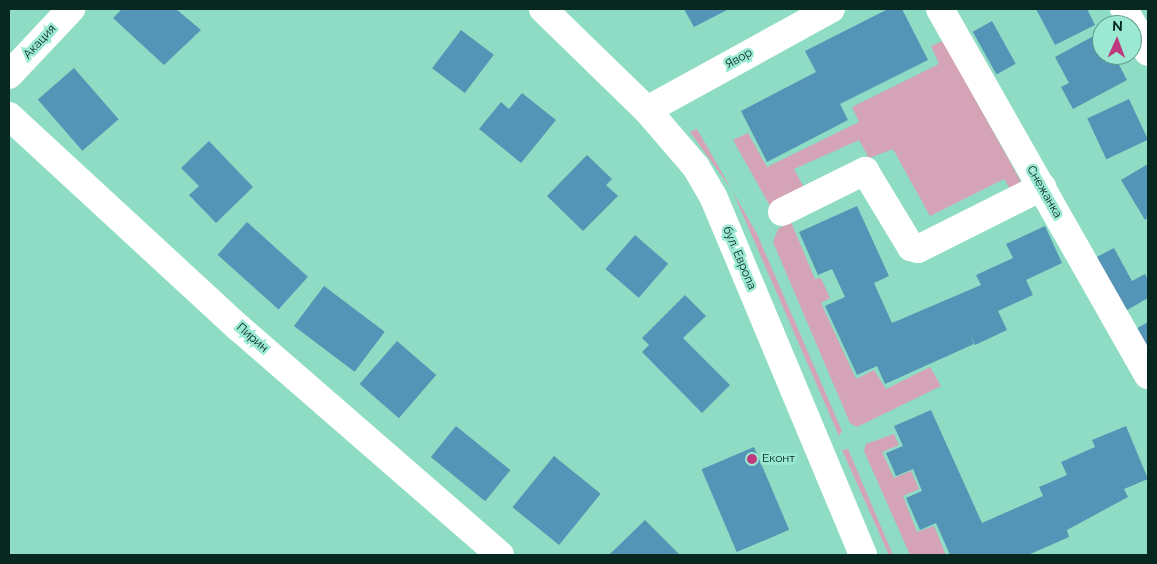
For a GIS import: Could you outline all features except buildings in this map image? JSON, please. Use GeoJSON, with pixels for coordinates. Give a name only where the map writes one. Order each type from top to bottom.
{"type":"FeatureCollection","features":[{"type":"Feature","properties":{"kind":"street","name":"Акация"},"geometry":{"type":"LineString","coordinates":[[9,75],[71,9]]}},
{"type":"Feature","properties":{"kind":"street","name":"бул. Европа"},"geometry":{"type":"LineString","coordinates":[[543,9],[647,110],[696,166],[713,196],[863,555]]}},
{"type":"Feature","properties":{"kind":"street","name":"Явор"},"geometry":{"type":"LineString","coordinates":[[647,110],[828,9]]}},
{"type":"Feature","properties":{"kind":"street","name":"Снежанка"},"geometry":{"type":"LineString","coordinates":[[940,9],[1148,375]]}},
{"type":"Feature","properties":{"kind":"street"},"geometry":{"type":"LineString","coordinates":[[1124,9],[1148,52]]}},
{"type":"Feature","properties":{"kind":"street","name":"Пирин"},"geometry":{"type":"LineString","coordinates":[[9,116],[239,328],[500,555]]}},
{"type":"Feature","properties":{"kind":"street"},"geometry":{"type":"LineString","coordinates":[[782,212],[866,172],[911,247],[918,249],[1042,187]]}},
{"type":"Feature","properties":{"kind":"shaded area"},"geometry":{"type":"Polygon","coordinates":[[[943,41],[1020,180],[1019,188],[1012,192],[1004,179],[930,216],[893,149],[869,158],[859,140],[794,169],[806,191],[770,206],[733,140],[748,133],[767,167],[859,122],[852,107],[939,64],[931,46],[943,41]]]}},
{"type":"Feature","properties":{"kind":"shaded area"},"geometry":{"type":"Polygon","coordinates":[[[697,129],[731,189],[690,132],[697,129]]]}},
{"type":"Feature","properties":{"kind":"shaded area"},"geometry":{"type":"Polygon","coordinates":[[[732,191],[757,234],[842,431],[839,436],[732,191]]]}},
{"type":"Feature","properties":{"kind":"shaded area"},"geometry":{"type":"Polygon","coordinates":[[[791,222],[815,279],[821,278],[830,298],[821,303],[856,379],[874,370],[886,389],[930,367],[941,386],[857,427],[850,423],[773,242],[778,229],[791,222]]]}},
{"type":"Feature","properties":{"kind":"shaded area"},"geometry":{"type":"Polygon","coordinates":[[[894,434],[899,445],[882,452],[894,478],[911,471],[919,489],[903,496],[917,532],[934,526],[946,555],[910,555],[864,451],[866,444],[894,434]]]}},
{"type":"Feature","properties":{"kind":"shaded area"},"geometry":{"type":"Polygon","coordinates":[[[848,449],[893,555],[889,555],[842,450],[848,449]]]}},
{"type":"Feature","properties":{"kind":"place","name":"Еконт"},"geometry":{"type":"Point","coordinates":[752,459]}}]}
